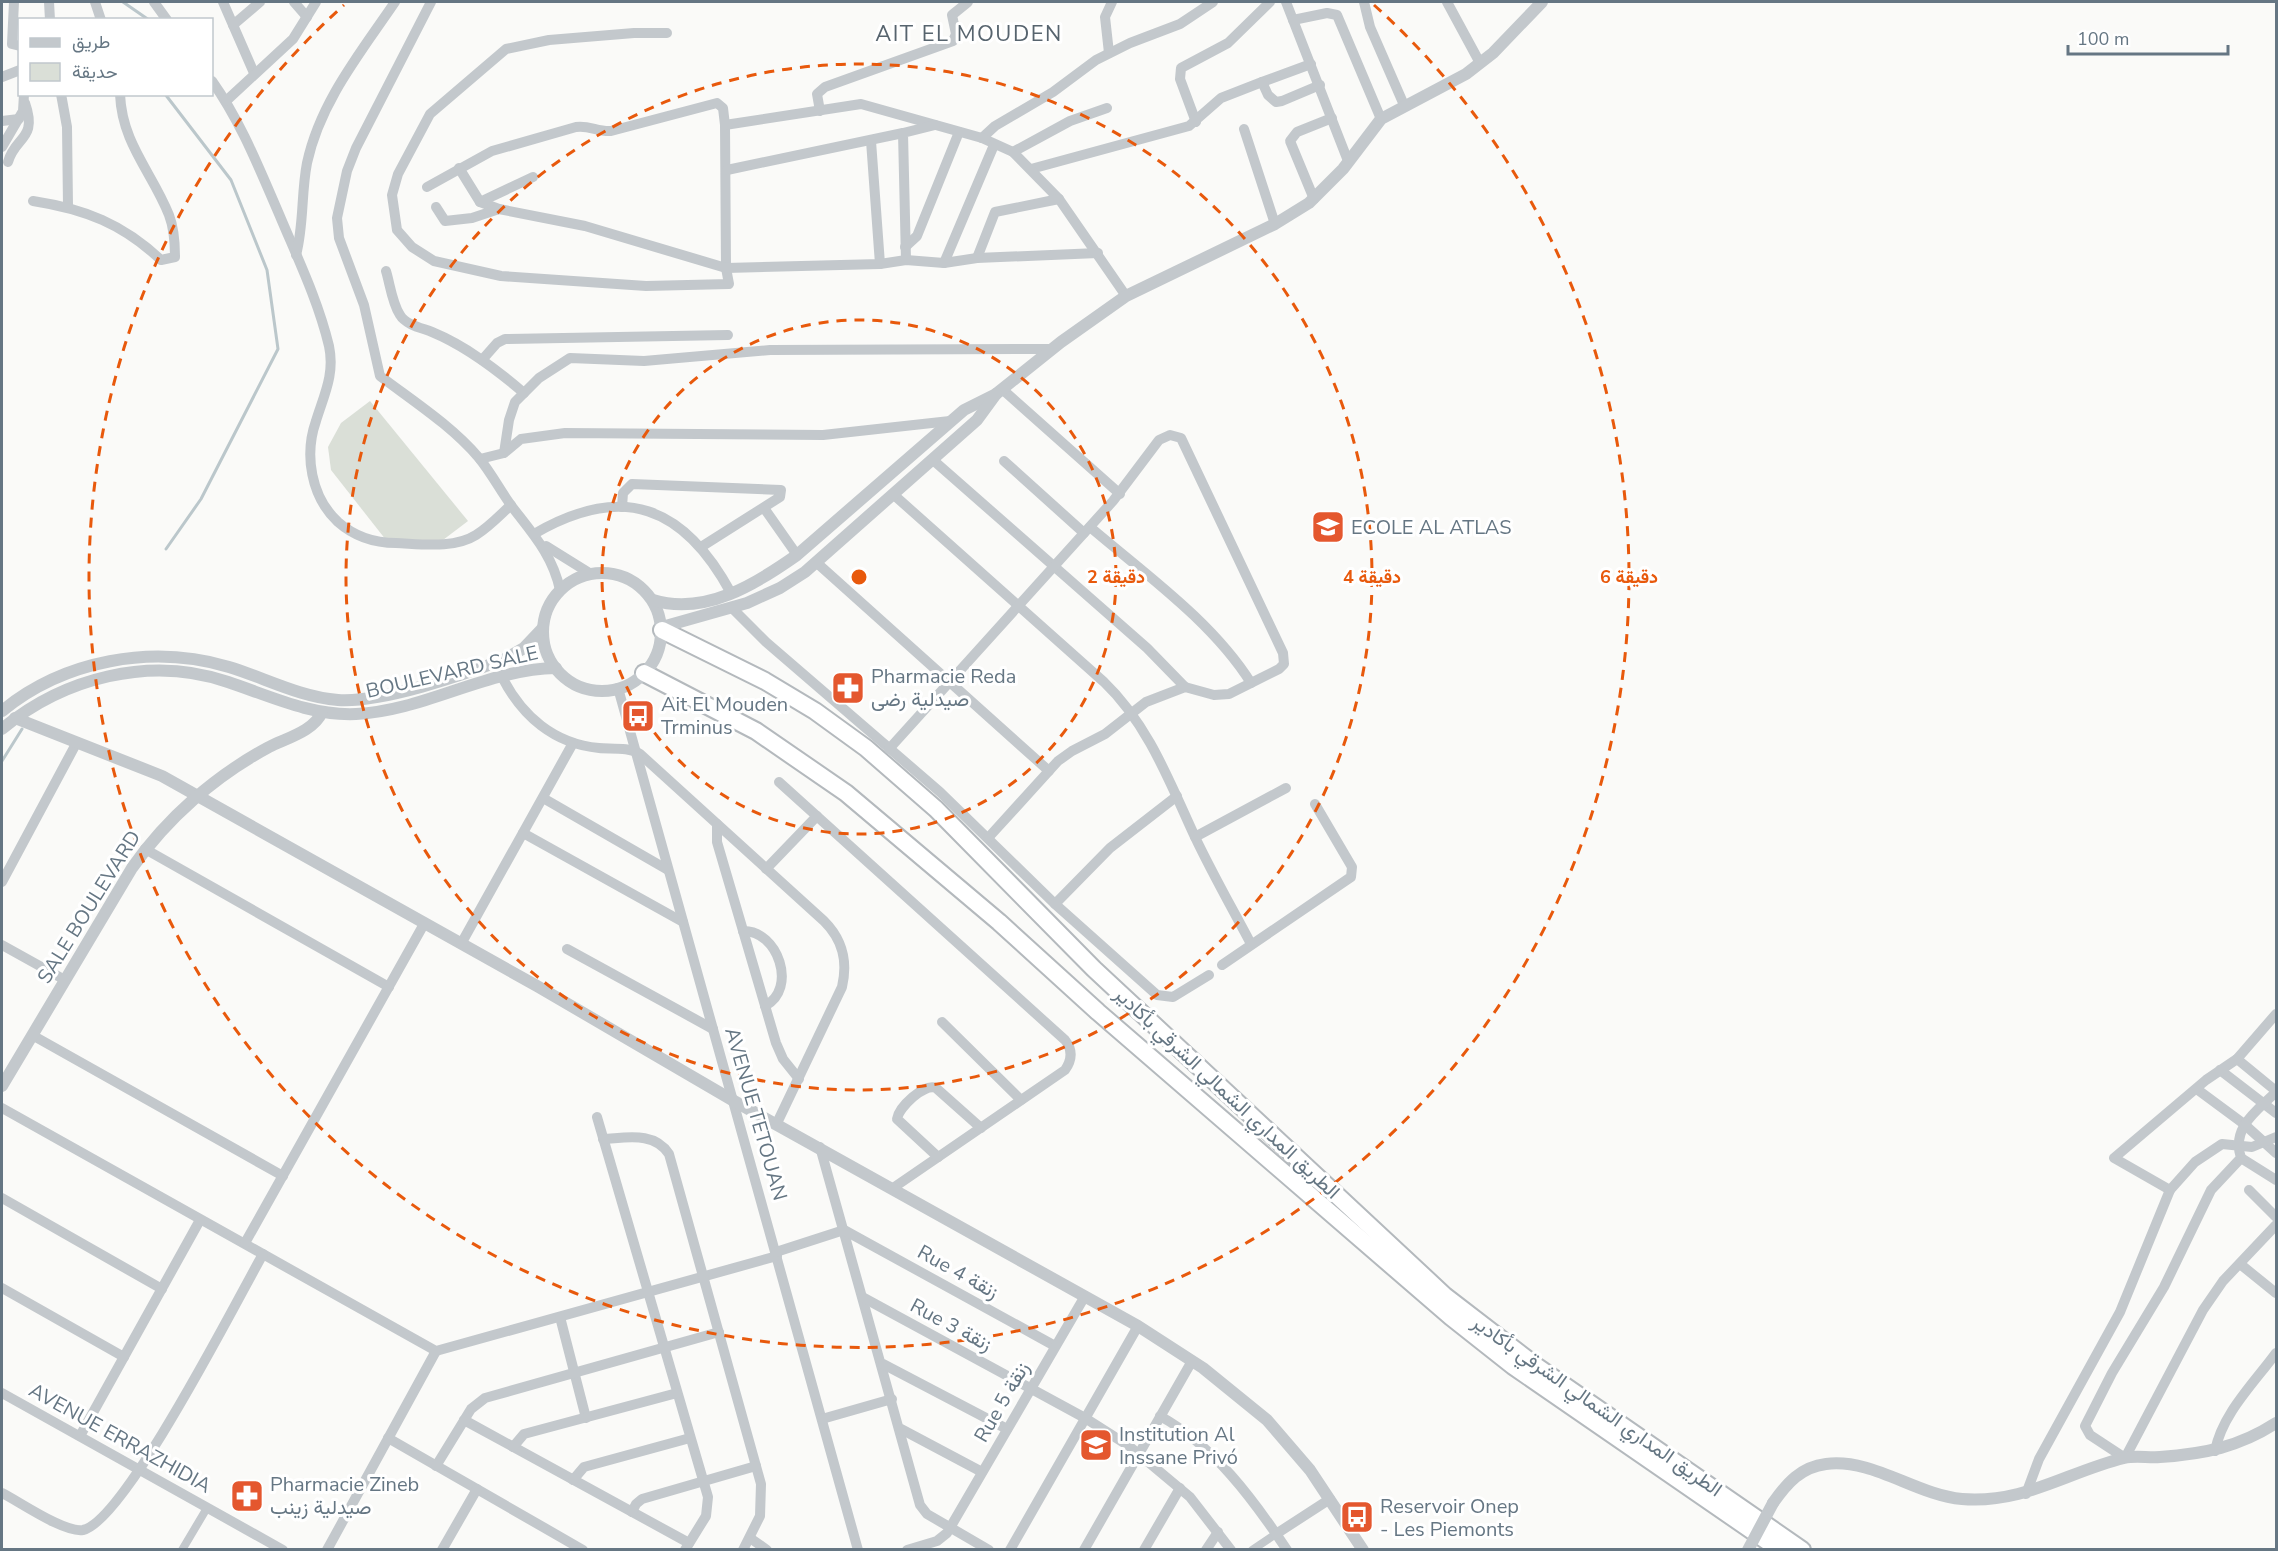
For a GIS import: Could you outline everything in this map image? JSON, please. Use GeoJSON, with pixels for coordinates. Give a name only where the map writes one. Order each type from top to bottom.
{"type":"FeatureCollection","features":[{"type":"Feature","properties":{"kind":"highway","name":"الطريق المداري الشمالي الشرقي بأكادير"},"geometry":{"type":"LineString","coordinates":[[662,628],[773,685],[866,748],[936,808],[1111,985],[1445,1296],[1536,1366],[1802,1550]]}},
{"type":"Feature","properties":{"kind":"highway","name":"الطريق المداري الشمالي الشرقي بأكادير"},"geometry":{"type":"LineString","coordinates":[[644,673],[756,730],[846,793],[999,922],[1098,1012],[1451,1317],[1513,1366],[1780,1550]]}},
{"type":"Feature","properties":{"kind":"street"},"geometry":{"type":"LineString","coordinates":[[11,45],[14,2]]}},
{"type":"Feature","properties":{"kind":"street"},"geometry":{"type":"LineString","coordinates":[[49,2],[50,18]]}},
{"type":"Feature","properties":{"kind":"street"},"geometry":{"type":"LineString","coordinates":[[95,2],[99,18]]}},
{"type":"Feature","properties":{"kind":"street"},"geometry":{"type":"LineString","coordinates":[[154,2],[166,18]]}},
{"type":"Feature","properties":{"kind":"street"},"geometry":{"type":"LineString","coordinates":[[223,2],[254,73]]}},
{"type":"Feature","properties":{"kind":"street"},"geometry":{"type":"LineString","coordinates":[[233,25],[260,2]]}},
{"type":"Feature","properties":{"kind":"street"},"geometry":{"type":"LineString","coordinates":[[294,2],[308,17]]}},
{"type":"Feature","properties":{"kind":"street"},"geometry":{"type":"LineString","coordinates":[[226,101],[293,39],[316,2]]}},
{"type":"Feature","properties":{"kind":"street"},"geometry":{"type":"LineString","coordinates":[[296,255],[302,232],[307,163],[318,124],[332,95],[395,2]]}},
{"type":"Feature","properties":{"kind":"street"},"geometry":{"type":"LineString","coordinates":[[431,2],[347,171],[337,218],[339,238],[364,304],[380,376],[434,417],[480,459],[537,538],[554,566],[560,590]]}},
{"type":"Feature","properties":{"kind":"street"},"geometry":{"type":"LineString","coordinates":[[820,111],[817,94],[825,87],[953,40],[956,34],[952,15],[968,2]]}},
{"type":"Feature","properties":{"kind":"street"},"geometry":{"type":"LineString","coordinates":[[1109,52],[1105,17],[1112,2]]}},
{"type":"Feature","properties":{"kind":"street"},"geometry":{"type":"LineString","coordinates":[[982,138],[995,126],[1053,92],[1109,52],[1180,24],[1213,2]]}},
{"type":"Feature","properties":{"kind":"street"},"geometry":{"type":"LineString","coordinates":[[1196,122],[1180,79],[1181,68],[1228,43],[1270,2]]}},
{"type":"Feature","properties":{"kind":"street"},"geometry":{"type":"LineString","coordinates":[[1286,2],[1348,161]]}},
{"type":"Feature","properties":{"kind":"street"},"geometry":{"type":"LineString","coordinates":[[1364,2],[1370,27],[1404,105]]}},
{"type":"Feature","properties":{"kind":"street"},"geometry":{"type":"LineString","coordinates":[[1447,2],[1480,63]]}},
{"type":"Feature","properties":{"kind":"street"},"geometry":{"type":"LineString","coordinates":[[662,628],[733,609],[780,588],[817,563],[977,420],[999,392],[1051,349],[1126,297],[1275,224],[1314,199],[1381,119],[1440,88],[1480,63],[1521,26],[1542,2]]}},
{"type":"Feature","properties":{"kind":"street"},"geometry":{"type":"LineString","coordinates":[[1293,20],[1327,13],[1337,15],[1381,119]]}},
{"type":"Feature","properties":{"kind":"street"},"geometry":{"type":"LineString","coordinates":[[427,187],[492,151],[576,127],[584,126],[595,130],[611,131],[717,103],[723,108],[727,170],[726,268],[729,284],[646,286],[501,276],[434,261],[412,247],[397,230],[392,195],[398,174],[430,114],[506,49],[549,40],[634,33],[667,33]]}},
{"type":"Feature","properties":{"kind":"street"},"geometry":{"type":"LineString","coordinates":[[1031,169],[1196,122],[1221,98],[1311,64]]}},
{"type":"Feature","properties":{"kind":"street"},"geometry":{"type":"LineString","coordinates":[[2,77],[18,71]]}},
{"type":"Feature","properties":{"kind":"street"},"geometry":{"type":"LineString","coordinates":[[213,82],[238,122],[312,291],[330,349],[330,379],[313,432],[310,454],[316,486],[329,512],[352,532],[373,541],[448,543],[475,536],[511,505]]}},
{"type":"Feature","properties":{"kind":"street"},"geometry":{"type":"LineString","coordinates":[[1262,82],[1268,95],[1276,102],[1320,85]]}},
{"type":"Feature","properties":{"kind":"street"},"geometry":{"type":"LineString","coordinates":[[61,96],[67,127],[68,206]]}},
{"type":"Feature","properties":{"kind":"street"},"geometry":{"type":"LineString","coordinates":[[33,201],[68,206],[136,237],[161,260],[175,257],[169,215],[133,148],[121,117],[120,96]]}},
{"type":"Feature","properties":{"kind":"street"},"geometry":{"type":"LineString","coordinates":[[2,147],[19,119],[25,99]]}},
{"type":"Feature","properties":{"kind":"street"},"geometry":{"type":"LineString","coordinates":[[8,162],[10,155],[26,136],[29,114],[25,99]]}},
{"type":"Feature","properties":{"kind":"street"},"geometry":{"type":"LineString","coordinates":[[724,125],[820,111],[847,104],[861,104],[982,138],[1013,152],[1059,199],[1126,297]]}},
{"type":"Feature","properties":{"kind":"street"},"geometry":{"type":"LineString","coordinates":[[1013,152],[1070,121],[1107,108]]}},
{"type":"Feature","properties":{"kind":"street"},"geometry":{"type":"LineString","coordinates":[[1314,199],[1290,141],[1297,132],[1332,118]]}},
{"type":"Feature","properties":{"kind":"street"},"geometry":{"type":"LineString","coordinates":[[2,121],[19,119]]}},
{"type":"Feature","properties":{"kind":"street"},"geometry":{"type":"LineString","coordinates":[[727,170],[871,141],[936,125]]}},
{"type":"Feature","properties":{"kind":"street"},"geometry":{"type":"LineString","coordinates":[[1244,129],[1275,224]]}},
{"type":"Feature","properties":{"kind":"street"},"geometry":{"type":"LineString","coordinates":[[905,247],[917,236],[959,132]]}},
{"type":"Feature","properties":{"kind":"street"},"geometry":{"type":"LineString","coordinates":[[903,133],[906,260]]}},
{"type":"Feature","properties":{"kind":"street"},"geometry":{"type":"LineString","coordinates":[[871,141],[880,264]]}},
{"type":"Feature","properties":{"kind":"street"},"geometry":{"type":"LineString","coordinates":[[944,263],[994,145]]}},
{"type":"Feature","properties":{"kind":"street"},"geometry":{"type":"LineString","coordinates":[[459,168],[480,202],[585,226],[726,268],[880,264],[906,260],[944,263],[977,258],[1098,253]]}},
{"type":"Feature","properties":{"kind":"street"},"geometry":{"type":"LineString","coordinates":[[480,202],[533,177]]}},
{"type":"Feature","properties":{"kind":"street"},"geometry":{"type":"LineString","coordinates":[[977,258],[995,212],[1059,199]]}},
{"type":"Feature","properties":{"kind":"street"},"geometry":{"type":"LineString","coordinates":[[436,207],[445,221],[472,218],[499,208]]}},
{"type":"Feature","properties":{"kind":"street"},"geometry":{"type":"LineString","coordinates":[[386,271],[399,314],[408,322],[445,338],[482,360],[524,393]]}},
{"type":"Feature","properties":{"kind":"street"},"geometry":{"type":"LineString","coordinates":[[482,360],[496,343],[505,339],[728,335]]}},
{"type":"Feature","properties":{"kind":"street"},"geometry":{"type":"LineString","coordinates":[[504,453],[509,420],[515,402],[539,378],[570,358],[644,361],[770,350],[1051,349]]}},
{"type":"Feature","properties":{"kind":"street"},"geometry":{"type":"LineString","coordinates":[[653,600],[683,605],[731,593],[762,579],[797,555],[950,421],[964,410],[999,392]]}},
{"type":"Feature","properties":{"kind":"street"},"geometry":{"type":"LineString","coordinates":[[999,392],[1119,494]]}},
{"type":"Feature","properties":{"kind":"street"},"geometry":{"type":"LineString","coordinates":[[964,410],[971,410],[977,420]]}},
{"type":"Feature","properties":{"kind":"street"},"geometry":{"type":"LineString","coordinates":[[480,459],[504,453],[521,439],[565,433],[824,435],[950,421]]}},
{"type":"Feature","properties":{"kind":"street"},"geometry":{"type":"LineString","coordinates":[[889,749],[948,681],[1017,605],[1054,566],[1087,530],[1119,494],[1162,437],[1170,435],[1181,438],[1284,657],[1279,669],[1224,696],[1185,687],[1147,648],[1054,566],[933,460]]}},
{"type":"Feature","properties":{"kind":"street"},"geometry":{"type":"LineString","coordinates":[[1004,461],[1210,631],[1233,656],[1251,683]]}},
{"type":"Feature","properties":{"kind":"street"},"geometry":{"type":"LineString","coordinates":[[622,507],[623,493],[632,484],[781,490],[780,497],[701,547]]}},
{"type":"Feature","properties":{"kind":"street"},"geometry":{"type":"LineString","coordinates":[[894,495],[1111,689],[1131,712],[1177,795],[1251,944]]}},
{"type":"Feature","properties":{"kind":"street"},"geometry":{"type":"LineString","coordinates":[[537,538],[575,514],[600,508],[622,507],[645,511],[670,520],[692,536],[731,593]]}},
{"type":"Feature","properties":{"kind":"street"},"geometry":{"type":"LineString","coordinates":[[764,508],[797,555]]}},
{"type":"Feature","properties":{"kind":"street"},"geometry":{"type":"LineString","coordinates":[[537,538],[591,574]]}},
{"type":"Feature","properties":{"kind":"street"},"geometry":{"type":"LineString","coordinates":[[817,563],[1049,771]]}},
{"type":"Feature","properties":{"kind":"street"},"geometry":{"type":"LineString","coordinates":[[591,574],[619,575],[632,580],[653,600],[662,628],[658,654],[644,673],[618,688],[606,690],[584,688],[573,683],[556,668],[545,649],[543,628],[548,608],[560,590],[579,578],[591,574]]}},
{"type":"Feature","properties":{"kind":"street"},"geometry":{"type":"LineString","coordinates":[[733,609],[766,642],[988,838],[1055,904],[1161,997],[1173,998],[1209,975]]}},
{"type":"Feature","properties":{"kind":"street"},"geometry":{"type":"LineString","coordinates":[[2,711],[55,679],[78,670],[126,658],[161,657],[196,660],[231,668],[310,696],[353,700],[382,697],[495,663],[514,654],[543,628]]}},
{"type":"Feature","properties":{"kind":"street"},"geometry":{"type":"LineString","coordinates":[[514,654],[520,664],[520,672]]}},
{"type":"Feature","properties":{"kind":"street","name":"BOULEVARD SALE"},"geometry":{"type":"LineString","coordinates":[[2,729],[52,695],[93,679],[161,671],[210,676],[322,712],[349,714],[375,712],[520,672],[556,668]]}},
{"type":"Feature","properties":{"kind":"street"},"geometry":{"type":"LineString","coordinates":[[502,677],[515,699],[531,718],[550,733],[573,743],[635,751],[766,868],[829,927],[838,939],[844,954],[845,970],[842,987],[777,1123]]}},
{"type":"Feature","properties":{"kind":"street"},"geometry":{"type":"LineString","coordinates":[[988,838],[1049,771],[1072,751],[1105,734],[1146,702],[1185,687]]}},
{"type":"Feature","properties":{"kind":"street","name":"AVENUE TETOUAN"},"geometry":{"type":"LineString","coordinates":[[618,688],[858,1550]]}},
{"type":"Feature","properties":{"kind":"street","name":"SALE BOULEVARD"},"geometry":{"type":"LineString","coordinates":[[2,1086],[145,849],[198,796],[246,760],[311,726],[322,712]]}},
{"type":"Feature","properties":{"kind":"street"},"geometry":{"type":"LineString","coordinates":[[15,718],[138,765],[198,796],[734,1101],[1138,1326],[1192,1361],[1244,1399],[1267,1420],[1288,1443],[1330,1498],[1364,1550]]}},
{"type":"Feature","properties":{"kind":"street"},"geometry":{"type":"LineString","coordinates":[[2,882],[77,742]]}},
{"type":"Feature","properties":{"kind":"street"},"geometry":{"type":"LineString","coordinates":[[461,944],[573,743]]}},
{"type":"Feature","properties":{"kind":"street"},"geometry":{"type":"LineString","coordinates":[[780,782],[1068,1044],[1071,1058],[1065,1070],[893,1188]]}},
{"type":"Feature","properties":{"kind":"street"},"geometry":{"type":"LineString","coordinates":[[1196,837],[1286,788]]}},
{"type":"Feature","properties":{"kind":"street"},"geometry":{"type":"LineString","coordinates":[[1055,904],[1110,848],[1177,795]]}},
{"type":"Feature","properties":{"kind":"street"},"geometry":{"type":"LineString","coordinates":[[543,798],[668,870]]}},
{"type":"Feature","properties":{"kind":"street"},"geometry":{"type":"LineString","coordinates":[[1222,964],[1351,877],[1352,867],[1315,804]]}},
{"type":"Feature","properties":{"kind":"street"},"geometry":{"type":"LineString","coordinates":[[766,868],[817,816]]}},
{"type":"Feature","properties":{"kind":"street"},"geometry":{"type":"LineString","coordinates":[[717,824],[717,842],[779,1051],[799,1079]]}},
{"type":"Feature","properties":{"kind":"street"},"geometry":{"type":"LineString","coordinates":[[523,833],[683,922]]}},
{"type":"Feature","properties":{"kind":"street"},"geometry":{"type":"LineString","coordinates":[[145,849],[388,987]]}},
{"type":"Feature","properties":{"kind":"street"},"geometry":{"type":"LineString","coordinates":[[245,1243],[424,924]]}},
{"type":"Feature","properties":{"kind":"street"},"geometry":{"type":"LineString","coordinates":[[743,932],[755,933],[775,952],[782,984],[775,998],[765,1006]]}},
{"type":"Feature","properties":{"kind":"street"},"geometry":{"type":"LineString","coordinates":[[2,945],[65,980]]}},
{"type":"Feature","properties":{"kind":"street"},"geometry":{"type":"LineString","coordinates":[[567,949],[713,1029]]}},
{"type":"Feature","properties":{"kind":"street"},"geometry":{"type":"LineString","coordinates":[[2170,1190],[2114,1158],[2220,1070],[2237,1059],[2277,1014]]}},
{"type":"Feature","properties":{"kind":"street"},"geometry":{"type":"LineString","coordinates":[[942,1022],[1021,1100]]}},
{"type":"Feature","properties":{"kind":"street"},"geometry":{"type":"LineString","coordinates":[[32,1035],[283,1176]]}},
{"type":"Feature","properties":{"kind":"street"},"geometry":{"type":"LineString","coordinates":[[2237,1059],[2277,1092],[2244,1124],[2238,1146],[2241,1158],[2277,1180]]}},
{"type":"Feature","properties":{"kind":"street"},"geometry":{"type":"LineString","coordinates":[[2220,1070],[2277,1113]]}},
{"type":"Feature","properties":{"kind":"street"},"geometry":{"type":"LineString","coordinates":[[938,1157],[897,1119],[898,1113],[924,1088],[930,1086],[936,1088],[981,1128]]}},
{"type":"Feature","properties":{"kind":"street"},"geometry":{"type":"LineString","coordinates":[[2198,1089],[2277,1153]]}},
{"type":"Feature","properties":{"kind":"street"},"geometry":{"type":"LineString","coordinates":[[2,1108],[436,1351],[704,1277],[844,1230]]}},
{"type":"Feature","properties":{"kind":"street"},"geometry":{"type":"LineString","coordinates":[[464,1420],[632,1512],[687,1546],[708,1511],[709,1502],[597,1117]]}},
{"type":"Feature","properties":{"kind":"street"},"geometry":{"type":"LineString","coordinates":[[2025,1494],[2039,1459],[2120,1312],[2170,1190],[2204,1155],[2222,1144],[2252,1147],[2277,1137]]}},
{"type":"Feature","properties":{"kind":"street"},"geometry":{"type":"LineString","coordinates":[[603,1139],[648,1138],[666,1149],[704,1277],[756,1466],[763,1500],[758,1522],[743,1550]]}},
{"type":"Feature","properties":{"kind":"street"},"geometry":{"type":"LineString","coordinates":[[820,1147],[922,1509],[989,1550]]}},
{"type":"Feature","properties":{"kind":"street"},"geometry":{"type":"LineString","coordinates":[[2125,1458],[2090,1435],[2085,1426],[2112,1373],[2169,1278],[2211,1190],[2241,1158]]}},
{"type":"Feature","properties":{"kind":"street"},"geometry":{"type":"LineString","coordinates":[[2249,1190],[2277,1217]]}},
{"type":"Feature","properties":{"kind":"street"},"geometry":{"type":"LineString","coordinates":[[2,1198],[162,1289]]}},
{"type":"Feature","properties":{"kind":"street"},"geometry":{"type":"LineString","coordinates":[[80,1436],[200,1220]]}},
{"type":"Feature","properties":{"kind":"street"},"geometry":{"type":"LineString","coordinates":[[2125,1458],[2193,1326],[2213,1295],[2277,1225]]}},
{"type":"Feature","properties":{"kind":"street","name":"Rue 4 زنقة"},"geometry":{"type":"LineString","coordinates":[[844,1230],[1056,1346]]}},
{"type":"Feature","properties":{"kind":"street"},"geometry":{"type":"LineString","coordinates":[[2,1494],[70,1530],[80,1530],[101,1520],[141,1470],[263,1254]]}},
{"type":"Feature","properties":{"kind":"street"},"geometry":{"type":"LineString","coordinates":[[2240,1264],[2277,1293]]}},
{"type":"Feature","properties":{"kind":"street"},"geometry":{"type":"LineString","coordinates":[[2,1288],[124,1357]]}},
{"type":"Feature","properties":{"kind":"street","name":"Rue 5 زنقة"},"geometry":{"type":"LineString","coordinates":[[950,1528],[1085,1296]]}},
{"type":"Feature","properties":{"kind":"street","name":"Rue 3 زنقة"},"geometry":{"type":"LineString","coordinates":[[864,1299],[1085,1418],[1138,1453],[1197,1504],[1231,1550]]}},
{"type":"Feature","properties":{"kind":"street"},"geometry":{"type":"LineString","coordinates":[[560,1317],[586,1418]]}},
{"type":"Feature","properties":{"kind":"street"},"geometry":{"type":"LineString","coordinates":[[1010,1550],[1138,1326]]}},
{"type":"Feature","properties":{"kind":"street"},"geometry":{"type":"LineString","coordinates":[[436,1466],[474,1405],[485,1398],[719,1332]]}},
{"type":"Feature","properties":{"kind":"street"},"geometry":{"type":"LineString","coordinates":[[327,1550],[436,1351]]}},
{"type":"Feature","properties":{"kind":"street"},"geometry":{"type":"LineString","coordinates":[[2215,1451],[2225,1421],[2277,1353]]}},
{"type":"Feature","properties":{"kind":"street"},"geometry":{"type":"LineString","coordinates":[[1084,1550],[1192,1361]]}},
{"type":"Feature","properties":{"kind":"street"},"geometry":{"type":"LineString","coordinates":[[883,1364],[1007,1429]]}},
{"type":"Feature","properties":{"kind":"street","name":"AVENUE ERRAZHIDIA"},"geometry":{"type":"LineString","coordinates":[[2,1393],[283,1550]]}},
{"type":"Feature","properties":{"kind":"street"},"geometry":{"type":"LineString","coordinates":[[513,1447],[524,1434],[677,1393]]}},
{"type":"Feature","properties":{"kind":"street"},"geometry":{"type":"LineString","coordinates":[[822,1419],[892,1399]]}},
{"type":"Feature","properties":{"kind":"street"},"geometry":{"type":"LineString","coordinates":[[1160,1416],[1187,1434],[1215,1459],[1244,1490],[1287,1550]]}},
{"type":"Feature","properties":{"kind":"street"},"geometry":{"type":"LineString","coordinates":[[1748,1550],[1773,1503],[1785,1486],[1800,1472],[1827,1463],[1843,1464],[1880,1473],[1952,1497],[1974,1499],[2025,1494],[2125,1458],[2215,1451],[2277,1423]]}},
{"type":"Feature","properties":{"kind":"street"},"geometry":{"type":"LineString","coordinates":[[901,1429],[982,1472]]}},
{"type":"Feature","properties":{"kind":"street"},"geometry":{"type":"LineString","coordinates":[[388,1438],[477,1489],[566,1545],[583,1550]]}},
{"type":"Feature","properties":{"kind":"street"},"geometry":{"type":"LineString","coordinates":[[573,1480],[584,1467],[690,1438]]}},
{"type":"Feature","properties":{"kind":"street"},"geometry":{"type":"LineString","coordinates":[[632,1512],[642,1499],[756,1466]]}},
{"type":"Feature","properties":{"kind":"street"},"geometry":{"type":"LineString","coordinates":[[1144,1550],[1179,1488]]}},
{"type":"Feature","properties":{"kind":"street"},"geometry":{"type":"LineString","coordinates":[[442,1550],[477,1489]]}},
{"type":"Feature","properties":{"kind":"street"},"geometry":{"type":"LineString","coordinates":[[1252,1550],[1330,1498]]}},
{"type":"Feature","properties":{"kind":"street"},"geometry":{"type":"LineString","coordinates":[[183,1550],[207,1508]]}},
{"type":"Feature","properties":{"kind":"street"},"geometry":{"type":"LineString","coordinates":[[907,1550],[937,1540],[950,1528]]}},
{"type":"Feature","properties":{"kind":"street"},"geometry":{"type":"LineString","coordinates":[[1206,1550],[1218,1532]]}},
{"type":"Feature","properties":{"kind":"street"},"geometry":{"type":"LineString","coordinates":[[750,1538],[767,1550]]}},
{"type":"Feature","properties":{"kind":"green space"},"geometry":{"type":"Polygon","coordinates":[[[370,401],[468,521],[443,540],[386,540],[331,470],[328,447],[341,423],[370,401]]]}},
{"type":"Feature","properties":{"kind":"waterway"},"geometry":{"type":"LineString","coordinates":[[123,2],[146,18]]}},
{"type":"Feature","properties":{"kind":"waterway"},"geometry":{"type":"LineString","coordinates":[[166,549],[201,499],[278,349],[267,270],[231,180],[167,96]]}},
{"type":"Feature","properties":{"kind":"waterway"},"geometry":{"type":"LineString","coordinates":[[2,761],[22,729]]}},
{"type":"Feature","properties":{"kind":"place","name":"ECOLE AL ATLAS"},"geometry":{"type":"Point","coordinates":[1328,527]}},
{"type":"Feature","properties":{"kind":"place","name":"Pharmacie Reda صيدلية رضى"},"geometry":{"type":"Point","coordinates":[848,688]}},
{"type":"Feature","properties":{"kind":"place","name":"Ait El Mouden Trminus"},"geometry":{"type":"Point","coordinates":[638,716]}},
{"type":"Feature","properties":{"kind":"place","name":"Institution Al Inssane Privó"},"geometry":{"type":"Point","coordinates":[1096,1445]}},
{"type":"Feature","properties":{"kind":"place","name":"Pharmacie Zineb صيدلية زينب"},"geometry":{"type":"Point","coordinates":[247,1496]}},
{"type":"Feature","properties":{"kind":"place","name":"Reservoir Onep - Les Piemonts"},"geometry":{"type":"Point","coordinates":[1357,1517]}},
{"type":"Feature","properties":{"kind":"district","name":"AIT EL MOUDEN"},"geometry":{"type":"Point","coordinates":[969,34]}}]}
